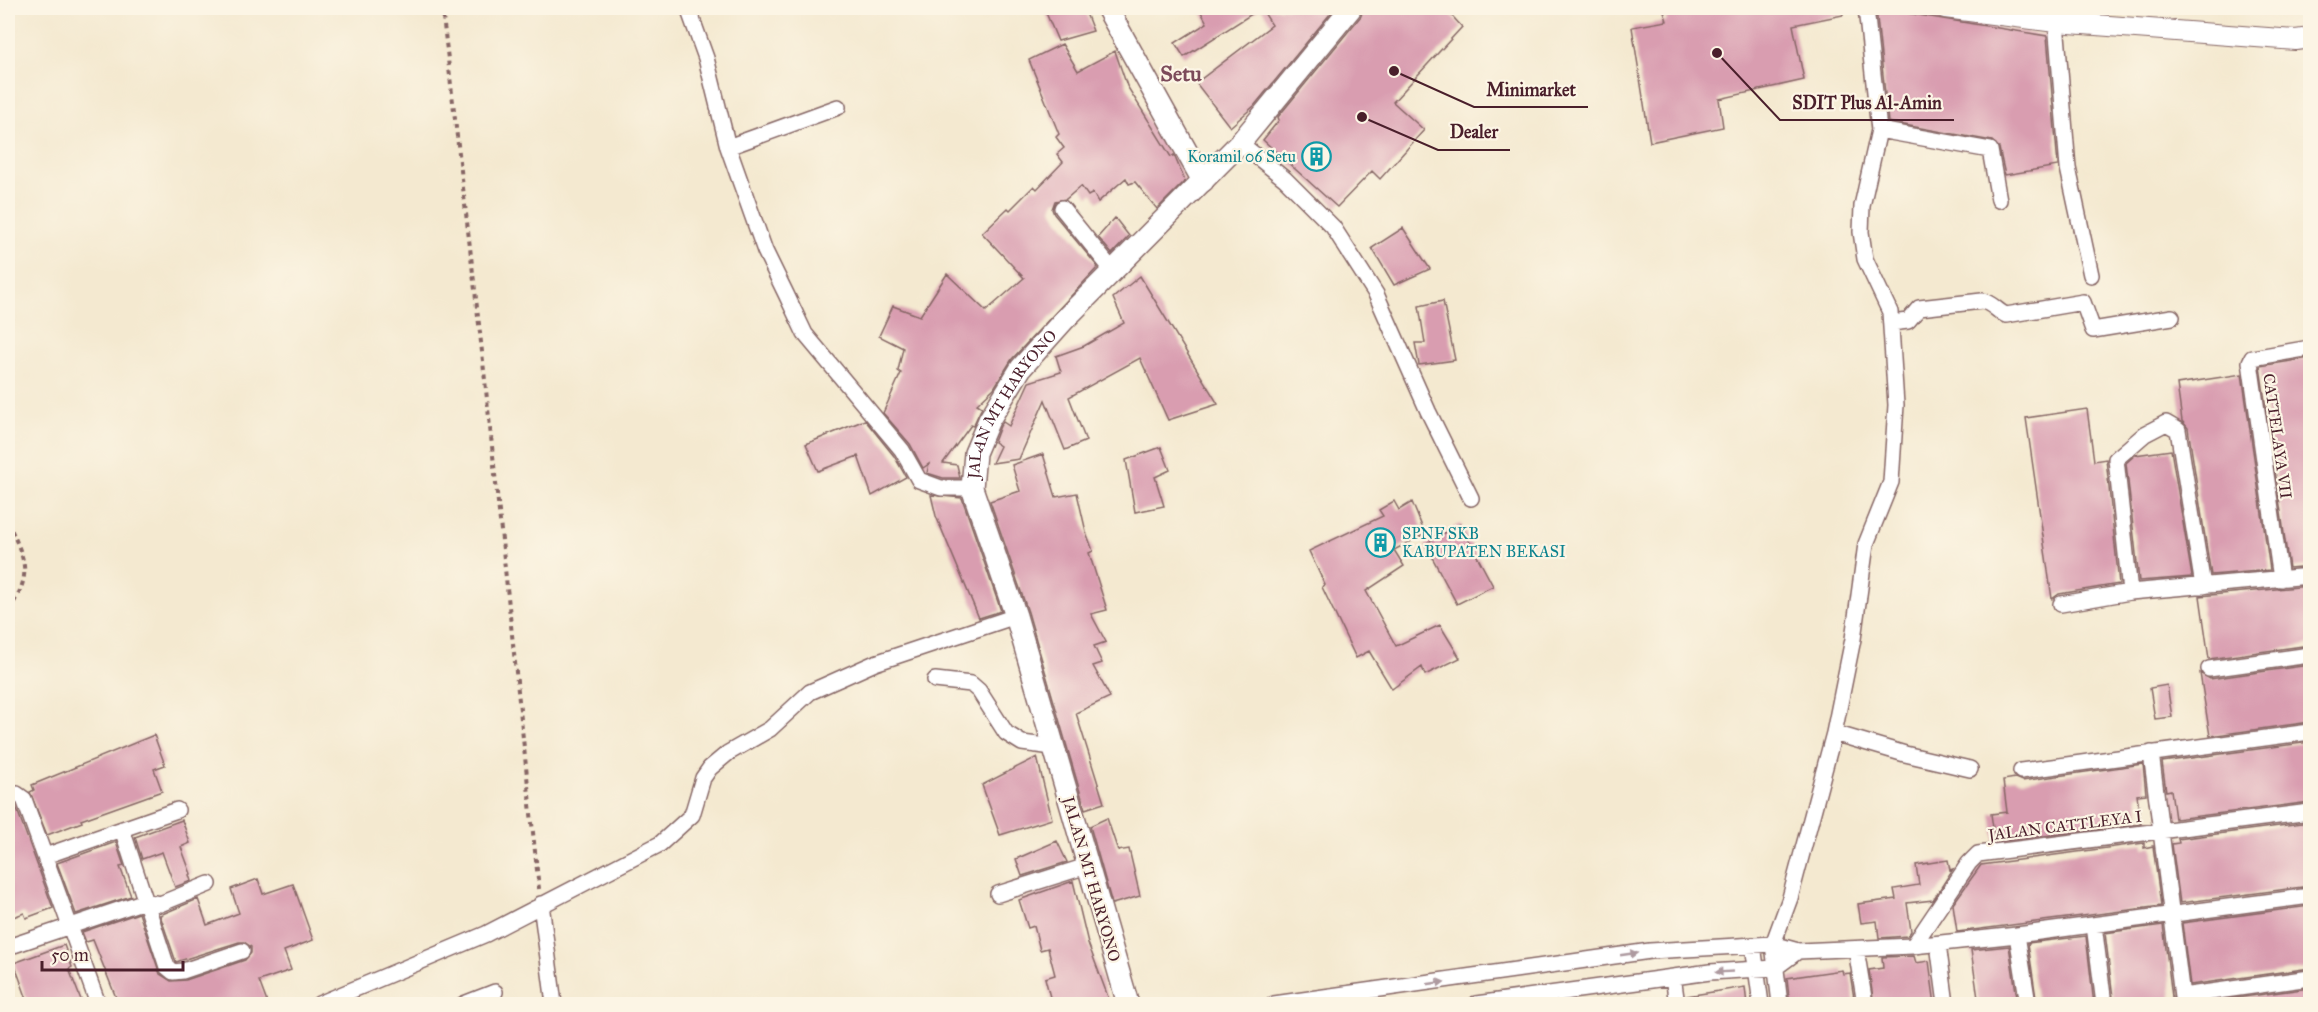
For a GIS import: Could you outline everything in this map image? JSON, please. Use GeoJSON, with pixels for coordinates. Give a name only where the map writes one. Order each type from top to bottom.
{"type":"FeatureCollection","features":[{"type":"Feature","properties":{"kind":"main road"},"geometry":{"type":"LineString","coordinates":[[1107,8],[1203,181]]}},
{"type":"Feature","properties":{"kind":"main road","name":"JALAN MT HARYONO"},"geometry":{"type":"LineString","coordinates":[[1128,1005],[1016,616],[972,488],[971,471],[975,453],[989,420],[1021,369],[1113,271],[1240,143],[1351,8]]}},
{"type":"Feature","properties":{"kind":"street"},"geometry":{"type":"LineString","coordinates":[[688,8],[706,58],[728,147],[765,251],[806,334],[902,450],[919,480],[941,488],[972,488]]}},
{"type":"Feature","properties":{"kind":"street"},"geometry":{"type":"LineString","coordinates":[[1780,1005],[1773,944],[1790,898],[1834,733],[1853,639],[1866,544],[1892,482],[1896,405],[1891,323],[1887,302],[1865,259],[1861,232],[1862,206],[1879,130],[1866,8]]}},
{"type":"Feature","properties":{"kind":"street"},"geometry":{"type":"LineString","coordinates":[[1945,8],[2056,22],[2296,40],[2310,38]]}},
{"type":"Feature","properties":{"kind":"street"},"geometry":{"type":"LineString","coordinates":[[2056,22],[2068,168],[2091,275]]}},
{"type":"Feature","properties":{"kind":"street"},"geometry":{"type":"LineString","coordinates":[[728,147],[838,107]]}},
{"type":"Feature","properties":{"kind":"street"},"geometry":{"type":"LineString","coordinates":[[1879,130],[1990,150],[1999,200]]}},
{"type":"Feature","properties":{"kind":"street"},"geometry":{"type":"LineString","coordinates":[[1240,143],[1285,179],[1333,227],[1376,294],[1428,411],[1471,498]]}},
{"type":"Feature","properties":{"kind":"street"},"geometry":{"type":"LineString","coordinates":[[1062,208],[1113,271]]}},
{"type":"Feature","properties":{"kind":"street"},"geometry":{"type":"LineString","coordinates":[[1891,323],[1908,321],[1919,308],[1982,301],[1989,302],[1999,312],[2006,315],[2083,302],[2093,330],[2172,317]]}},
{"type":"Feature","properties":{"kind":"street","name":"CATTELAYA VII"},"geometry":{"type":"LineString","coordinates":[[2281,579],[2250,362],[2252,358],[2310,348]]}},
{"type":"Feature","properties":{"kind":"street"},"geometry":{"type":"LineString","coordinates":[[2130,592],[2116,459],[2145,434],[2166,423],[2178,430],[2203,586]]}},
{"type":"Feature","properties":{"kind":"street"},"geometry":{"type":"LineString","coordinates":[[2061,604],[2130,592],[2310,576]]}},
{"type":"Feature","properties":{"kind":"street"},"geometry":{"type":"LineString","coordinates":[[322,1004],[486,934],[660,844],[692,815],[703,778],[710,768],[728,753],[770,729],[810,692],[875,663],[1016,616]]}},
{"type":"Feature","properties":{"kind":"street"},"geometry":{"type":"LineString","coordinates":[[2209,669],[2310,655]]}},
{"type":"Feature","properties":{"kind":"street"},"geometry":{"type":"LineString","coordinates":[[935,680],[971,684],[979,691],[1006,733],[1022,743],[1053,747]]}},
{"type":"Feature","properties":{"kind":"street"},"geometry":{"type":"LineString","coordinates":[[2021,771],[2310,732]]}},
{"type":"Feature","properties":{"kind":"street"},"geometry":{"type":"LineString","coordinates":[[1834,733],[1905,754],[1970,769]]}},
{"type":"Feature","properties":{"kind":"street"},"geometry":{"type":"LineString","coordinates":[[2151,753],[2183,1000],[2310,978]]}},
{"type":"Feature","properties":{"kind":"street"},"geometry":{"type":"LineString","coordinates":[[8,796],[17,794],[24,799],[98,1005]]}},
{"type":"Feature","properties":{"kind":"street"},"geometry":{"type":"LineString","coordinates":[[45,856],[177,810]]}},
{"type":"Feature","properties":{"kind":"street","name":"JALAN CATTLEYA I"},"geometry":{"type":"LineString","coordinates":[[1913,946],[1969,863],[1978,854],[2310,812]]}},
{"type":"Feature","properties":{"kind":"street"},"geometry":{"type":"LineString","coordinates":[[122,829],[166,967],[173,972],[183,971],[242,951]]}},
{"type":"Feature","properties":{"kind":"street"},"geometry":{"type":"LineString","coordinates":[[998,894],[1089,865]]}},
{"type":"Feature","properties":{"kind":"street"},"geometry":{"type":"LineString","coordinates":[[8,947],[145,901],[160,904],[208,884]]}},
{"type":"Feature","properties":{"kind":"street"},"geometry":{"type":"LineString","coordinates":[[1274,1005],[1650,951],[1773,944],[1798,951],[1938,944],[2310,896]]}},
{"type":"Feature","properties":{"kind":"street"},"geometry":{"type":"LineString","coordinates":[[541,904],[554,1005]]}},
{"type":"Feature","properties":{"kind":"street"},"geometry":{"type":"LineString","coordinates":[[2094,925],[2104,1005]]}},
{"type":"Feature","properties":{"kind":"street"},"geometry":{"type":"LineString","coordinates":[[2017,935],[2028,1005]]}},
{"type":"Feature","properties":{"kind":"street"},"geometry":{"type":"LineString","coordinates":[[1938,944],[1946,1005]]}},
{"type":"Feature","properties":{"kind":"street"},"geometry":{"type":"LineString","coordinates":[[1753,945],[1761,1005]]}},
{"type":"Feature","properties":{"kind":"street"},"geometry":{"type":"LineString","coordinates":[[1856,949],[1865,1005]]}},
{"type":"Feature","properties":{"kind":"street"},"geometry":{"type":"LineString","coordinates":[[1476,1005],[1673,977],[1774,968],[1798,951]]}},
{"type":"Feature","properties":{"kind":"street"},"geometry":{"type":"LineString","coordinates":[[1673,977],[1677,1005]]}},
{"type":"Feature","properties":{"kind":"street"},"geometry":{"type":"LineString","coordinates":[[464,1005],[495,992]]}},
{"type":"Feature","properties":{"kind":"path"},"geometry":{"type":"LineString","coordinates":[[442,8],[480,333],[541,904]]}},
{"type":"Feature","properties":{"kind":"path"},"geometry":{"type":"LineString","coordinates":[[8,522],[23,561],[24,577],[22,590],[8,611]]}},
{"type":"Feature","properties":{"kind":"building"},"geometry":{"type":"Polygon","coordinates":[[[1044,8],[1084,8],[1093,31],[1058,41],[1044,8]]]}},
{"type":"Feature","properties":{"kind":"building"},"geometry":{"type":"Polygon","coordinates":[[[1199,8],[1261,8],[1184,57],[1175,43],[1207,23],[1199,8]]]}},
{"type":"Feature","properties":{"kind":"building"},"geometry":{"type":"Polygon","coordinates":[[[1261,8],[1335,8],[1254,106],[1230,127],[1196,83],[1272,25],[1261,8]]]}},
{"type":"Feature","properties":{"kind":"building"},"geometry":{"type":"Polygon","coordinates":[[[1363,8],[1445,8],[1462,27],[1393,102],[1424,130],[1380,179],[1372,171],[1337,207],[1263,140],[1279,120],[1278,117],[1361,16],[1363,8]]]}},
{"type":"Feature","properties":{"kind":"building"},"geometry":{"type":"Polygon","coordinates":[[[1663,8],[1842,8],[1843,15],[1793,25],[1804,80],[1719,99],[1723,127],[1650,142],[1632,27],[1667,21],[1663,8]]]}},
{"type":"Feature","properties":{"kind":"building"},"geometry":{"type":"Polygon","coordinates":[[[1876,8],[2047,36],[2058,166],[2005,175],[1999,148],[1992,141],[1888,122],[1876,8]]]}},
{"type":"Feature","properties":{"kind":"building"},"geometry":{"type":"Polygon","coordinates":[[[1062,44],[1078,71],[1115,51],[1127,86],[1171,157],[1174,155],[1185,181],[1157,209],[1135,182],[1129,184],[1126,178],[1098,202],[1093,193],[1088,196],[1081,186],[1066,199],[1055,201],[1052,209],[1054,214],[1098,267],[1012,359],[994,388],[977,404],[982,407],[973,426],[971,425],[943,463],[957,465],[960,478],[943,478],[927,473],[929,464],[923,468],[910,444],[883,413],[901,373],[898,371],[903,348],[879,336],[893,306],[920,316],[947,274],[986,311],[1024,278],[982,233],[1034,186],[1037,189],[1063,162],[1057,154],[1064,148],[1056,137],[1059,134],[1029,60],[1062,44]]]}},
{"type":"Feature","properties":{"kind":"building"},"geometry":{"type":"Polygon","coordinates":[[[1115,218],[1129,236],[1112,254],[1098,237],[1115,218]]]}},
{"type":"Feature","properties":{"kind":"building"},"geometry":{"type":"Polygon","coordinates":[[[1403,228],[1430,269],[1394,285],[1372,248],[1403,228]]]}},
{"type":"Feature","properties":{"kind":"building"},"geometry":{"type":"Polygon","coordinates":[[[1140,276],[1218,404],[1168,420],[1140,358],[1069,397],[1086,441],[1065,450],[1045,400],[1019,459],[992,463],[1000,446],[994,442],[1000,426],[1003,422],[1009,426],[1029,382],[1061,372],[1056,356],[1084,346],[1124,323],[1113,298],[1140,276]]]}},
{"type":"Feature","properties":{"kind":"building"},"geometry":{"type":"Polygon","coordinates":[[[1443,301],[1455,360],[1419,365],[1415,343],[1425,343],[1419,306],[1443,301]]]}},
{"type":"Feature","properties":{"kind":"building"},"geometry":{"type":"Polygon","coordinates":[[[2310,358],[2310,566],[2289,568],[2260,366],[2310,358]]]}},
{"type":"Feature","properties":{"kind":"building"},"geometry":{"type":"Polygon","coordinates":[[[2242,374],[2270,570],[2211,575],[2188,428],[2182,421],[2177,384],[2242,374]]]}},
{"type":"Feature","properties":{"kind":"building"},"geometry":{"type":"Polygon","coordinates":[[[2087,409],[2094,461],[2106,459],[2119,584],[2059,594],[2052,599],[2026,418],[2087,409]]]}},
{"type":"Feature","properties":{"kind":"building"},"geometry":{"type":"Polygon","coordinates":[[[865,420],[894,456],[906,477],[872,496],[858,456],[818,471],[806,444],[865,420]]]}},
{"type":"Feature","properties":{"kind":"building"},"geometry":{"type":"Polygon","coordinates":[[[1161,447],[1170,470],[1155,477],[1164,506],[1135,512],[1126,460],[1161,447]]]}},
{"type":"Feature","properties":{"kind":"building"},"geometry":{"type":"Polygon","coordinates":[[[2171,450],[2192,577],[2139,581],[2126,463],[2135,455],[2171,450]]]}},
{"type":"Feature","properties":{"kind":"building"},"geometry":{"type":"Polygon","coordinates":[[[1043,454],[1056,497],[1077,493],[1093,551],[1089,553],[1107,610],[1091,614],[1106,642],[1094,646],[1102,663],[1093,666],[1110,697],[1076,713],[1104,803],[1085,809],[1028,612],[990,501],[1020,491],[1012,465],[1043,454]]]}},
{"type":"Feature","properties":{"kind":"building"},"geometry":{"type":"Polygon","coordinates":[[[931,495],[962,498],[1001,611],[979,618],[936,516],[931,495]]]}},
{"type":"Feature","properties":{"kind":"building"},"geometry":{"type":"Polygon","coordinates":[[[1394,501],[1399,510],[1412,502],[1425,534],[1394,550],[1404,566],[1366,591],[1396,646],[1440,625],[1460,658],[1425,675],[1422,667],[1392,689],[1369,651],[1356,658],[1322,587],[1325,585],[1309,551],[1383,516],[1379,510],[1394,501]]]}},
{"type":"Feature","properties":{"kind":"building","name":"SPNF SKB KABUPATEN BEKASI"},"geometry":{"type":"Polygon","coordinates":[[[1460,524],[1493,586],[1457,604],[1425,544],[1460,524]]]}},
{"type":"Feature","properties":{"kind":"building"},"geometry":{"type":"Polygon","coordinates":[[[2310,586],[2310,645],[2209,659],[2200,596],[2310,586]]]}},
{"type":"Feature","properties":{"kind":"building"},"geometry":{"type":"Polygon","coordinates":[[[2310,665],[2310,722],[2210,736],[2200,673],[2210,679],[2310,665]]]}},
{"type":"Feature","properties":{"kind":"building"},"geometry":{"type":"Polygon","coordinates":[[[2167,685],[2172,717],[2155,719],[2150,688],[2167,685]]]}},
{"type":"Feature","properties":{"kind":"building"},"geometry":{"type":"Polygon","coordinates":[[[154,735],[165,765],[154,769],[162,791],[81,820],[82,822],[47,835],[30,792],[34,790],[32,785],[154,735]]]}},
{"type":"Feature","properties":{"kind":"building"},"geometry":{"type":"Polygon","coordinates":[[[2310,742],[2310,802],[2175,819],[2171,790],[2166,791],[2162,762],[2310,742]]]}},
{"type":"Feature","properties":{"kind":"building"},"geometry":{"type":"Polygon","coordinates":[[[1037,757],[1052,819],[1000,835],[982,785],[1037,757]]]}},
{"type":"Feature","properties":{"kind":"building"},"geometry":{"type":"Polygon","coordinates":[[[2143,764],[2146,794],[2137,795],[2141,824],[1995,842],[1991,814],[2007,812],[2003,780],[2015,778],[2022,781],[2143,764]]]}},
{"type":"Feature","properties":{"kind":"building"},"geometry":{"type":"Polygon","coordinates":[[[15,804],[53,908],[26,918],[24,913],[8,919],[8,805],[15,804]]]}},
{"type":"Feature","properties":{"kind":"building"},"geometry":{"type":"Polygon","coordinates":[[[1107,818],[1118,851],[1129,849],[1140,896],[1112,904],[1090,826],[1107,818]]]}},
{"type":"Feature","properties":{"kind":"building"},"geometry":{"type":"Polygon","coordinates":[[[182,820],[190,843],[181,847],[191,874],[189,875],[191,881],[175,887],[162,852],[142,859],[135,837],[182,820]]]}},
{"type":"Feature","properties":{"kind":"building"},"geometry":{"type":"Polygon","coordinates":[[[2310,822],[2310,886],[2180,903],[2172,844],[2179,843],[2178,839],[2310,822]]]}},
{"type":"Feature","properties":{"kind":"building"},"geometry":{"type":"Polygon","coordinates":[[[1057,841],[1067,862],[1022,876],[1016,859],[1057,841]]]}},
{"type":"Feature","properties":{"kind":"building"},"geometry":{"type":"Polygon","coordinates":[[[116,842],[124,866],[120,867],[131,896],[76,914],[57,863],[116,842]]]}},
{"type":"Feature","properties":{"kind":"building"},"geometry":{"type":"Polygon","coordinates":[[[2144,843],[2144,848],[2153,846],[2161,906],[1957,932],[1953,904],[1981,865],[2144,843]]]}},
{"type":"Feature","properties":{"kind":"building"},"geometry":{"type":"Polygon","coordinates":[[[1948,860],[1950,870],[1953,869],[1933,900],[1907,903],[1911,931],[1908,936],[1879,938],[1877,921],[1861,923],[1858,904],[1896,899],[1894,889],[1919,885],[1916,865],[1948,860]]]}},
{"type":"Feature","properties":{"kind":"building"},"geometry":{"type":"Polygon","coordinates":[[[258,879],[263,894],[293,884],[313,940],[284,951],[291,970],[259,981],[268,1005],[119,1005],[93,940],[86,942],[82,932],[139,913],[160,974],[171,981],[186,980],[245,960],[251,953],[251,947],[244,942],[239,942],[176,962],[160,915],[198,899],[207,925],[239,913],[231,889],[258,879]]]}},
{"type":"Feature","properties":{"kind":"building"},"geometry":{"type":"Polygon","coordinates":[[[1073,881],[1088,943],[1111,1005],[1052,1005],[1045,978],[1055,975],[1048,948],[1040,950],[1034,926],[1028,928],[1019,900],[1073,881]]]}},
{"type":"Feature","properties":{"kind":"building"},"geometry":{"type":"Polygon","coordinates":[[[2310,906],[2310,968],[2190,985],[2182,923],[2310,906]]]}},
{"type":"Feature","properties":{"kind":"building"},"geometry":{"type":"Polygon","coordinates":[[[2163,925],[2173,1005],[2114,1005],[2105,933],[2163,925]]]}},
{"type":"Feature","properties":{"kind":"building"},"geometry":{"type":"Polygon","coordinates":[[[2086,936],[2094,1005],[2037,1005],[2028,943],[2086,936]]]}},
{"type":"Feature","properties":{"kind":"building"},"geometry":{"type":"Polygon","coordinates":[[[64,945],[72,967],[69,969],[83,1005],[29,1005],[14,963],[64,945]]]}},
{"type":"Feature","properties":{"kind":"building"},"geometry":{"type":"Polygon","coordinates":[[[2009,946],[2018,1005],[1979,1005],[1971,950],[2009,946]]]}},
{"type":"Feature","properties":{"kind":"building"},"geometry":{"type":"Polygon","coordinates":[[[1914,956],[1916,963],[1929,961],[1935,1005],[1874,1005],[1869,970],[1883,968],[1882,957],[1914,956]]]}},
{"type":"Feature","properties":{"kind":"building"},"geometry":{"type":"Polygon","coordinates":[[[1842,970],[1843,974],[1850,973],[1855,1005],[1790,1005],[1787,978],[1842,970]]]}},
{"type":"Feature","properties":{"kind":"building"},"geometry":{"type":"Polygon","coordinates":[[[1745,987],[1747,1005],[1687,1005],[1687,996],[1745,987]]]}},
{"type":"Feature","properties":{"kind":"building"},"geometry":{"type":"Polygon","coordinates":[[[2310,988],[2310,1005],[2193,1005],[2193,1004],[2310,988]]]}},
{"type":"Feature","properties":{"kind":"place","name":"SDIT Plus Al-Amin"},"geometry":{"type":"Point","coordinates":[1717,53]}},
{"type":"Feature","properties":{"kind":"place","name":"Minimarket"},"geometry":{"type":"Point","coordinates":[1394,71]}},
{"type":"Feature","properties":{"kind":"place","name":"Dealer"},"geometry":{"type":"Point","coordinates":[1362,117]}},
{"type":"Feature","properties":{"kind":"place","name":"Koramil 06 Setu"},"geometry":{"type":"Point","coordinates":[1317,156]}},
{"type":"Feature","properties":{"kind":"place","name":"SPNF SKB KABUPATEN BEKASI"},"geometry":{"type":"Point","coordinates":[1381,542]}},
{"type":"Feature","properties":{"kind":"district","name":"Setu"},"geometry":{"type":"Point","coordinates":[1181,73]}}]}
